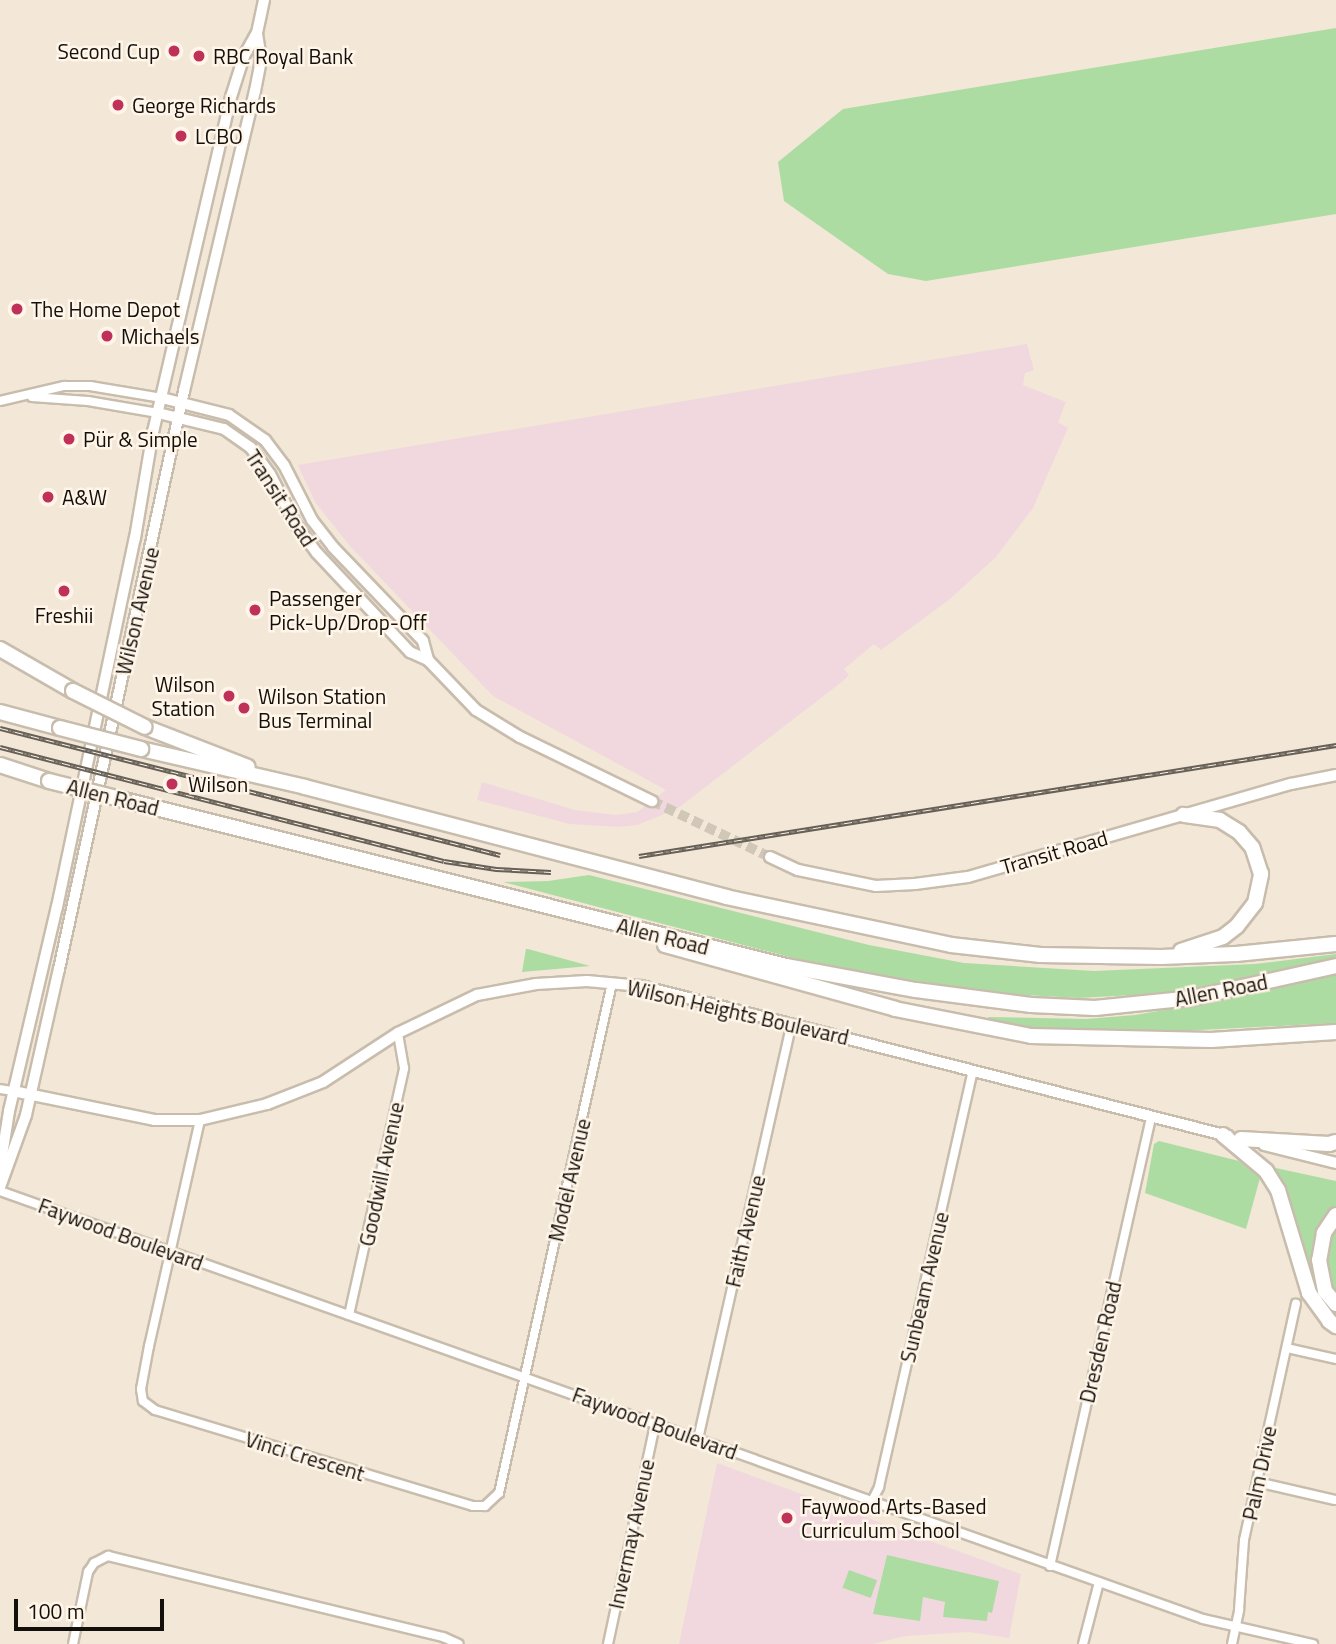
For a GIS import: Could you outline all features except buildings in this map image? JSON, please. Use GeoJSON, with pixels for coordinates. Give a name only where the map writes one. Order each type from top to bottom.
{"type":"FeatureCollection","features":[{"type":"Feature","properties":{"kind":"highway"},"geometry":{"type":"LineString","coordinates":[[6,652],[73,691],[145,727],[208,754],[305,787]]}},
{"type":"Feature","properties":{"kind":"highway","name":"Allen Road"},"geometry":{"type":"LineString","coordinates":[[0,710],[141,750],[305,787],[726,897],[951,945],[1040,956],[1161,957],[1236,954],[1336,944]]}},
{"type":"Feature","properties":{"kind":"highway","name":"Allen Road"},"geometry":{"type":"LineString","coordinates":[[0,765],[49,781],[786,966],[916,990],[1031,1005],[1095,1008],[1179,1000],[1336,966]]}},
{"type":"Feature","properties":{"kind":"highway"},"geometry":{"type":"LineString","coordinates":[[0,772],[49,781]]}},
{"type":"Feature","properties":{"kind":"highway"},"geometry":{"type":"LineString","coordinates":[[1161,957],[1229,933],[1247,916],[1260,884],[1258,860],[1239,832],[1220,820],[1183,815]]}},
{"type":"Feature","properties":{"kind":"highway"},"geometry":{"type":"LineString","coordinates":[[572,913],[745,970],[895,1010],[1031,1036],[1211,1040],[1336,1032]]}},
{"type":"Feature","properties":{"kind":"highway"},"geometry":{"type":"LineString","coordinates":[[1317,1032],[1336,1040]]}},
{"type":"Feature","properties":{"kind":"highway"},"geometry":{"type":"LineString","coordinates":[[1223,1135],[1266,1171],[1278,1190],[1309,1293],[1329,1321],[1336,1326]]}},
{"type":"Feature","properties":{"kind":"highway"},"geometry":{"type":"LineString","coordinates":[[1241,1139],[1329,1144],[1336,1142]]}},
{"type":"Feature","properties":{"kind":"highway"},"geometry":{"type":"LineString","coordinates":[[1336,1215],[1324,1233],[1319,1260],[1325,1291],[1336,1304]]}},
{"type":"Feature","properties":{"kind":"main road","name":"Wilson Avenue"},"geometry":{"type":"LineString","coordinates":[[0,1168],[13,1091],[83,787],[158,414],[232,97],[244,56],[257,33],[264,0]]}},
{"type":"Feature","properties":{"kind":"main road","name":"Wilson Avenue"},"geometry":{"type":"LineString","coordinates":[[0,1189],[13,1157],[31,1096],[182,402],[253,101],[261,59],[257,33]]}},
{"type":"Feature","properties":{"kind":"main road"},"geometry":{"type":"LineString","coordinates":[[232,97],[253,101]]}},
{"type":"Feature","properties":{"kind":"main road","name":"Transit Road"},"geometry":{"type":"LineString","coordinates":[[162,398],[229,415],[265,440],[284,465],[312,520],[423,642],[428,660]]}},
{"type":"Feature","properties":{"kind":"main road","name":"Transit Road"},"geometry":{"type":"LineString","coordinates":[[158,414],[223,429],[251,448],[262,460],[295,523],[311,547],[410,652],[428,660],[476,710],[495,723],[652,801]]}},
{"type":"Feature","properties":{"kind":"main road","name":"Transit Road"},"geometry":{"type":"LineString","coordinates":[[770,857],[798,870],[876,886],[968,877],[1183,815],[1336,775]]}},
{"type":"Feature","properties":{"kind":"main road","name":"Wilson Heights Boulevard"},"geometry":{"type":"LineString","coordinates":[[13,1091],[153,1120],[200,1120],[267,1104],[323,1082],[398,1033],[477,995],[536,985],[612,983],[641,986],[792,1023],[1150,1118],[1336,1163]]}},
{"type":"Feature","properties":{"kind":"street"},"geometry":{"type":"LineString","coordinates":[[0,401],[64,386],[90,386],[162,398]]}},
{"type":"Feature","properties":{"kind":"street"},"geometry":{"type":"LineString","coordinates":[[26,396],[88,401],[158,414]]}},
{"type":"Feature","properties":{"kind":"street","name":"Model Avenue"},"geometry":{"type":"LineString","coordinates":[[525,1377],[612,983]]}},
{"type":"Feature","properties":{"kind":"street","name":"Faith Avenue"},"geometry":{"type":"LineString","coordinates":[[698,1439],[792,1023]]}},
{"type":"Feature","properties":{"kind":"street","name":"Goodwill Avenue"},"geometry":{"type":"LineString","coordinates":[[349,1315],[404,1068],[398,1033]]}},
{"type":"Feature","properties":{"kind":"street","name":"Sunbeam Avenue"},"geometry":{"type":"LineString","coordinates":[[872,1501],[879,1487],[973,1071]]}},
{"type":"Feature","properties":{"kind":"street"},"geometry":{"type":"LineString","coordinates":[[0,1088],[13,1091]]}},
{"type":"Feature","properties":{"kind":"street","name":"Dresden Road"},"geometry":{"type":"LineString","coordinates":[[1050,1566],[1150,1118]]}},
{"type":"Feature","properties":{"kind":"street"},"geometry":{"type":"LineString","coordinates":[[171,1251],[200,1120]]}},
{"type":"Feature","properties":{"kind":"street","name":"Faywood Boulevard"},"geometry":{"type":"LineString","coordinates":[[0,1189],[1050,1566],[1203,1619],[1313,1644]]}},
{"type":"Feature","properties":{"kind":"street","name":"Vinci Crescent"},"geometry":{"type":"LineString","coordinates":[[171,1251],[141,1389],[143,1401],[155,1410],[451,1500],[485,1506],[499,1493],[525,1377]]}},
{"type":"Feature","properties":{"kind":"street","name":"Palm Drive"},"geometry":{"type":"LineString","coordinates":[[1232,1644],[1244,1541],[1296,1304]]}},
{"type":"Feature","properties":{"kind":"street"},"geometry":{"type":"LineString","coordinates":[[1287,1348],[1336,1359]]}},
{"type":"Feature","properties":{"kind":"street","name":"Invermay Avenue"},"geometry":{"type":"LineString","coordinates":[[608,1644],[655,1424]]}},
{"type":"Feature","properties":{"kind":"street"},"geometry":{"type":"LineString","coordinates":[[1257,1482],[1335,1500]]}},
{"type":"Feature","properties":{"kind":"street"},"geometry":{"type":"LineString","coordinates":[[73,1644],[88,1572],[94,1563],[108,1556],[443,1637],[459,1644]]}},
{"type":"Feature","properties":{"kind":"street"},"geometry":{"type":"LineString","coordinates":[[1083,1644],[1099,1582]]}},
{"type":"Feature","properties":{"kind":"shaded area"},"geometry":{"type":"Polygon","coordinates":[[[1027,344],[1034,370],[1025,373],[1023,385],[1066,402],[1058,422],[1068,428],[1033,508],[996,557],[950,599],[881,650],[874,644],[844,669],[849,675],[843,681],[677,809],[637,825],[618,827],[570,824],[477,800],[482,782],[575,810],[616,815],[637,812],[666,790],[493,696],[349,545],[315,502],[298,465],[1027,344]]]}},
{"type":"Feature","properties":{"kind":"shaded area","name":"Faywood Arts-Based Curriculum School"},"geometry":{"type":"Polygon","coordinates":[[[717,1463],[1021,1574],[1009,1638],[969,1632],[906,1636],[873,1644],[679,1644],[717,1463]]]}},
{"type":"Feature","properties":{"kind":"green space"},"geometry":{"type":"Polygon","coordinates":[[[1336,28],[1336,214],[926,281],[888,274],[784,201],[778,162],[843,109],[1336,28]]]}},
{"type":"Feature","properties":{"kind":"green space"},"geometry":{"type":"Polygon","coordinates":[[[589,875],[869,945],[964,963],[1094,971],[1255,964],[1336,954],[1336,959],[1172,993],[1078,998],[992,993],[882,978],[816,964],[503,882],[548,881],[589,875]]]}},
{"type":"Feature","properties":{"kind":"green space"},"geometry":{"type":"Polygon","coordinates":[[[528,949],[590,966],[522,972],[528,949]]]}},
{"type":"Feature","properties":{"kind":"green space"},"geometry":{"type":"Polygon","coordinates":[[[1336,973],[1336,1023],[1123,1034],[1055,1031],[989,1023],[988,1017],[1086,1019],[1135,1015],[1194,1005],[1336,973]]]}},
{"type":"Feature","properties":{"kind":"green space"},"geometry":{"type":"Polygon","coordinates":[[[1159,1141],[1239,1161],[1260,1178],[1246,1229],[1145,1193],[1154,1144],[1159,1141]]]}},
{"type":"Feature","properties":{"kind":"green space"},"geometry":{"type":"Polygon","coordinates":[[[1267,1166],[1336,1181],[1336,1209],[1314,1267],[1308,1271],[1267,1166]]]}},
{"type":"Feature","properties":{"kind":"green space"},"geometry":{"type":"Polygon","coordinates":[[[1336,1227],[1336,1295],[1327,1273],[1326,1258],[1328,1241],[1336,1227]]]}},
{"type":"Feature","properties":{"kind":"green space"},"geometry":{"type":"Polygon","coordinates":[[[887,1555],[999,1581],[992,1613],[988,1612],[987,1621],[943,1617],[945,1602],[923,1597],[920,1621],[873,1614],[887,1555]]]}},
{"type":"Feature","properties":{"kind":"green space"},"geometry":{"type":"Polygon","coordinates":[[[849,1570],[877,1580],[871,1598],[843,1588],[849,1570]]]}},
{"type":"Feature","properties":{"kind":"tunnel"},"geometry":{"type":"LineString","coordinates":[[652,801],[770,857]]}},
{"type":"Feature","properties":{"kind":"railway"},"geometry":{"type":"LineString","coordinates":[[0,728],[500,855]]}},
{"type":"Feature","properties":{"kind":"railway"},"geometry":{"type":"LineString","coordinates":[[639,856],[1336,745]]}},
{"type":"Feature","properties":{"kind":"railway"},"geometry":{"type":"LineString","coordinates":[[0,747],[444,861],[496,869],[551,872]]}},
{"type":"Feature","properties":{"kind":"place","name":"Second Cup"},"geometry":{"type":"Point","coordinates":[174,51]}},
{"type":"Feature","properties":{"kind":"place","name":"RBC Royal Bank"},"geometry":{"type":"Point","coordinates":[199,56]}},
{"type":"Feature","properties":{"kind":"place","name":"George Richards"},"geometry":{"type":"Point","coordinates":[118,105]}},
{"type":"Feature","properties":{"kind":"place","name":"LCBO"},"geometry":{"type":"Point","coordinates":[181,136]}},
{"type":"Feature","properties":{"kind":"place","name":"The Home Depot"},"geometry":{"type":"Point","coordinates":[17,309]}},
{"type":"Feature","properties":{"kind":"place","name":"Michaels"},"geometry":{"type":"Point","coordinates":[107,336]}},
{"type":"Feature","properties":{"kind":"place","name":"Pür & Simple"},"geometry":{"type":"Point","coordinates":[69,439]}},
{"type":"Feature","properties":{"kind":"place","name":"A&W"},"geometry":{"type":"Point","coordinates":[48,497]}},
{"type":"Feature","properties":{"kind":"place","name":"Freshii"},"geometry":{"type":"Point","coordinates":[64,591]}},
{"type":"Feature","properties":{"kind":"place","name":"Passenger Pick-Up/Drop-Off"},"geometry":{"type":"Point","coordinates":[255,610]}},
{"type":"Feature","properties":{"kind":"place","name":"Wilson Station"},"geometry":{"type":"Point","coordinates":[229,696]}},
{"type":"Feature","properties":{"kind":"place","name":"Wilson Station Bus Terminal"},"geometry":{"type":"Point","coordinates":[244,708]}},
{"type":"Feature","properties":{"kind":"place","name":"Wilson"},"geometry":{"type":"Point","coordinates":[172,784]}},
{"type":"Feature","properties":{"kind":"place","name":"Faywood Arts-Based Curriculum School"},"geometry":{"type":"Point","coordinates":[787,1518]}}]}
